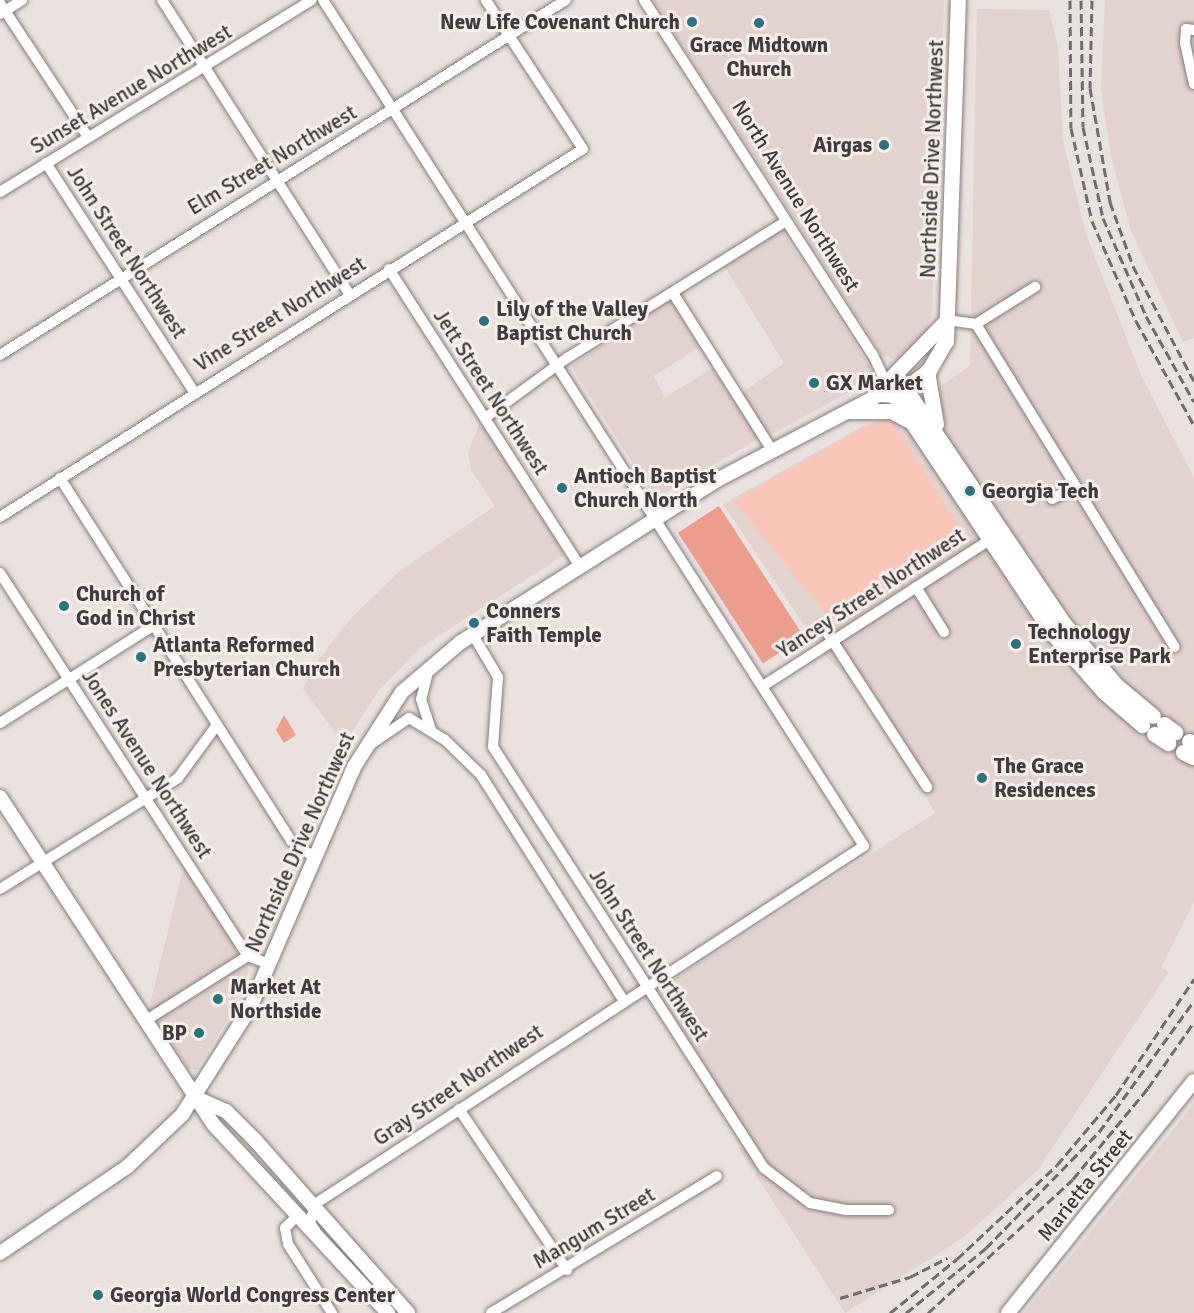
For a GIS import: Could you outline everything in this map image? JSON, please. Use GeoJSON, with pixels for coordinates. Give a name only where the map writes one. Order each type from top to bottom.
{"type":"FeatureCollection","features":[{"type":"Feature","properties":{"kind":"highway","name":"Northside Drive Northwest"},"geometry":{"type":"LineString","coordinates":[[892,387],[927,371],[946,341],[958,0]]}},
{"type":"Feature","properties":{"kind":"highway","name":"Northside Drive Northwest"},"geometry":{"type":"LineString","coordinates":[[892,387],[947,320]]}},
{"type":"Feature","properties":{"kind":"highway"},"geometry":{"type":"LineString","coordinates":[[927,371],[930,405],[943,446]]}},
{"type":"Feature","properties":{"kind":"highway","name":"North Avenue Northwest"},"geometry":{"type":"LineString","coordinates":[[892,387],[912,423],[995,536]]}},
{"type":"Feature","properties":{"kind":"highway","name":"North Avenue Northwest"},"geometry":{"type":"LineString","coordinates":[[892,387],[943,446],[995,536],[1069,655],[1159,729]]}},
{"type":"Feature","properties":{"kind":"highway"},"geometry":{"type":"LineString","coordinates":[[848,411],[891,411],[912,423]]}},
{"type":"Feature","properties":{"kind":"main road","name":"Northside Drive Northwest"},"geometry":{"type":"LineString","coordinates":[[0,1253],[127,1167],[194,1097],[240,1026],[363,751],[387,711],[430,666],[473,635],[656,518],[772,450],[892,387]]}},
{"type":"Feature","properties":{"kind":"main road"},"geometry":{"type":"LineString","coordinates":[[0,797],[194,1097],[297,1216],[388,1313]]}},
{"type":"Feature","properties":{"kind":"main road","name":"Marietta Street"},"geometry":{"type":"LineString","coordinates":[[1008,1313],[1194,1081]]}},
{"type":"Feature","properties":{"kind":"main road"},"geometry":{"type":"LineString","coordinates":[[194,1097],[226,1111],[315,1204],[408,1313]]}},
{"type":"Feature","properties":{"kind":"street"},"geometry":{"type":"LineString","coordinates":[[22,0],[2,9],[88,137]]}},
{"type":"Feature","properties":{"kind":"street"},"geometry":{"type":"LineString","coordinates":[[162,0],[349,293]]}},
{"type":"Feature","properties":{"kind":"street","name":"Sunset Avenue Northwest"},"geometry":{"type":"LineString","coordinates":[[0,192],[312,0]]}},
{"type":"Feature","properties":{"kind":"street"},"geometry":{"type":"LineString","coordinates":[[323,0],[468,220],[763,686]]}},
{"type":"Feature","properties":{"kind":"street"},"geometry":{"type":"LineString","coordinates":[[486,0],[509,36]]}},
{"type":"Feature","properties":{"kind":"street","name":"Elm Street Northwest"},"geometry":{"type":"LineString","coordinates":[[0,355],[566,0]]}},
{"type":"Feature","properties":{"kind":"street","name":"North Avenue Northwest"},"geometry":{"type":"LineString","coordinates":[[644,0],[892,387]]}},
{"type":"Feature","properties":{"kind":"street"},"geometry":{"type":"LineString","coordinates":[[1190,29],[1194,84]]}},
{"type":"Feature","properties":{"kind":"street","name":"Vine Street Northwest"},"geometry":{"type":"LineString","coordinates":[[0,516],[349,293],[583,149],[509,36]]}},
{"type":"Feature","properties":{"kind":"street","name":"John Street Northwest"},"geometry":{"type":"LineString","coordinates":[[46,163],[194,392]]}},
{"type":"Feature","properties":{"kind":"street"},"geometry":{"type":"LineString","coordinates":[[485,418],[560,366],[786,221]]}},
{"type":"Feature","properties":{"kind":"street","name":"Jett Street Northwest"},"geometry":{"type":"LineString","coordinates":[[389,269],[580,566]]}},
{"type":"Feature","properties":{"kind":"street"},"geometry":{"type":"LineString","coordinates":[[947,320],[976,324],[1035,287]]}},
{"type":"Feature","properties":{"kind":"street"},"geometry":{"type":"LineString","coordinates":[[673,293],[772,450]]}},
{"type":"Feature","properties":{"kind":"street"},"geometry":{"type":"LineString","coordinates":[[976,324],[1175,647]]}},
{"type":"Feature","properties":{"kind":"street"},"geometry":{"type":"LineString","coordinates":[[60,478],[291,841],[314,857]]}},
{"type":"Feature","properties":{"kind":"street"},"geometry":{"type":"LineString","coordinates":[[1052,499],[1076,486]]}},
{"type":"Feature","properties":{"kind":"street","name":"Yancey Street Northwest"},"geometry":{"type":"LineString","coordinates":[[763,686],[995,536]]}},
{"type":"Feature","properties":{"kind":"street","name":"Jones Avenue Northwest"},"geometry":{"type":"LineString","coordinates":[[0,573],[248,956]]}},
{"type":"Feature","properties":{"kind":"street"},"geometry":{"type":"LineString","coordinates":[[916,587],[944,632]]}},
{"type":"Feature","properties":{"kind":"street"},"geometry":{"type":"LineString","coordinates":[[0,723],[153,626]]}},
{"type":"Feature","properties":{"kind":"street"},"geometry":{"type":"LineString","coordinates":[[823,626],[835,641],[927,787]]}},
{"type":"Feature","properties":{"kind":"street","name":"John Street Northwest"},"geometry":{"type":"LineString","coordinates":[[473,635],[498,677],[493,747],[645,987],[779,1184],[795,1196],[831,1208],[889,1210]]}},
{"type":"Feature","properties":{"kind":"street"},"geometry":{"type":"LineString","coordinates":[[430,666],[421,699],[432,730]]}},
{"type":"Feature","properties":{"kind":"street","name":"Gray Street Northwest"},"geometry":{"type":"LineString","coordinates":[[315,1204],[623,1000],[864,846],[763,686]]}},
{"type":"Feature","properties":{"kind":"street"},"geometry":{"type":"LineString","coordinates":[[363,751],[409,718],[432,730],[480,775],[623,1000]]}},
{"type":"Feature","properties":{"kind":"street"},"geometry":{"type":"LineString","coordinates":[[0,889],[146,799],[188,768],[217,724]]}},
{"type":"Feature","properties":{"kind":"street"},"geometry":{"type":"LineString","coordinates":[[145,1021],[248,956],[269,964]]}},
{"type":"Feature","properties":{"kind":"street"},"geometry":{"type":"LineString","coordinates":[[459,1109],[567,1270]]}},
{"type":"Feature","properties":{"kind":"street","name":"Mangum Street"},"geometry":{"type":"LineString","coordinates":[[491,1313],[567,1270],[717,1176]]}},
{"type":"Feature","properties":{"kind":"street"},"geometry":{"type":"LineString","coordinates":[[315,1204],[310,1223],[321,1241]]}},
{"type":"Feature","properties":{"kind":"street"},"geometry":{"type":"LineString","coordinates":[[297,1216],[285,1228],[288,1244],[332,1313]]}},
{"type":"Feature","properties":{"kind":"shaded area"},"geometry":{"type":"Polygon","coordinates":[[[653,0],[944,0],[932,315],[923,339],[899,361],[882,355],[653,0]]]}},
{"type":"Feature","properties":{"kind":"shaded area"},"geometry":{"type":"Polygon","coordinates":[[[1105,0],[1194,0],[1194,338],[1183,342],[1131,231],[1111,157],[1101,90],[1105,0]]]}},
{"type":"Feature","properties":{"kind":"shaded area","name":"Georgia Tech"},"geometry":{"type":"Polygon","coordinates":[[[977,9],[1049,10],[1058,47],[1063,141],[1086,234],[1141,375],[1194,478],[1194,902],[1161,968],[1169,972],[1037,1171],[964,1237],[845,1313],[739,1149],[751,1141],[654,992],[935,813],[868,697],[824,655],[723,504],[865,425],[893,418],[970,366],[977,9]]]}},
{"type":"Feature","properties":{"kind":"shaded area"},"geometry":{"type":"Polygon","coordinates":[[[781,229],[872,370],[872,380],[768,436],[742,393],[784,363],[724,266],[781,229]]]}},
{"type":"Feature","properties":{"kind":"shaded area"},"geometry":{"type":"Polygon","coordinates":[[[673,298],[703,345],[654,376],[665,397],[715,367],[760,438],[662,495],[652,494],[571,366],[673,298]]]}},
{"type":"Feature","properties":{"kind":"shaded area"},"geometry":{"type":"Polygon","coordinates":[[[481,419],[567,553],[420,648],[379,690],[344,744],[303,689],[313,667],[350,619],[401,570],[495,506],[471,470],[468,453],[481,419]]]}},
{"type":"Feature","properties":{"kind":"shaded area"},"geometry":{"type":"Polygon","coordinates":[[[892,421],[963,533],[960,542],[833,623],[734,501],[866,426],[892,421]]]}},
{"type":"Feature","properties":{"kind":"shaded area"},"geometry":{"type":"Polygon","coordinates":[[[719,506],[804,637],[763,664],[678,533],[719,506]]]}},
{"type":"Feature","properties":{"kind":"shaded area"},"geometry":{"type":"Polygon","coordinates":[[[284,715],[296,735],[284,743],[276,730],[284,715]]]}},
{"type":"Feature","properties":{"kind":"shaded area"},"geometry":{"type":"Polygon","coordinates":[[[184,865],[249,969],[231,1014],[196,1070],[188,1069],[149,1008],[184,865]]]}},
{"type":"Feature","properties":{"kind":"shaded area"},"geometry":{"type":"Polygon","coordinates":[[[1194,1103],[1194,1313],[1024,1313],[1170,1134],[1194,1103]]]}},
{"type":"Feature","properties":{"kind":"railway"},"geometry":{"type":"LineString","coordinates":[[1070,0],[1071,128],[1092,221],[1136,321],[1194,425]]}},
{"type":"Feature","properties":{"kind":"railway"},"geometry":{"type":"LineString","coordinates":[[1081,0],[1083,127],[1103,218],[1146,316],[1194,402]]}},
{"type":"Feature","properties":{"kind":"railway"},"geometry":{"type":"LineString","coordinates":[[1092,0],[1090,88],[1110,202],[1133,266],[1194,381]]}},
{"type":"Feature","properties":{"kind":"railway"},"geometry":{"type":"LineString","coordinates":[[890,1313],[957,1259],[1057,1165],[1116,1095],[1194,979]]}},
{"type":"Feature","properties":{"kind":"railway"},"geometry":{"type":"LineString","coordinates":[[906,1313],[986,1248],[1099,1132],[1194,1001]]}},
{"type":"Feature","properties":{"kind":"railway"},"geometry":{"type":"LineString","coordinates":[[928,1313],[1073,1179],[1148,1088],[1194,1022]]}},
{"type":"Feature","properties":{"kind":"railway"},"geometry":{"type":"LineString","coordinates":[[840,1298],[910,1277],[947,1258]]}},
{"type":"Feature","properties":{"kind":"place","name":"New Life Covenant Church"},"geometry":{"type":"Point","coordinates":[692,22]}},
{"type":"Feature","properties":{"kind":"place","name":"Grace Midtown Church"},"geometry":{"type":"Point","coordinates":[759,23]}},
{"type":"Feature","properties":{"kind":"place","name":"Airgas"},"geometry":{"type":"Point","coordinates":[884,145]}},
{"type":"Feature","properties":{"kind":"place","name":"Lily of the Valley Baptist Church"},"geometry":{"type":"Point","coordinates":[484,321]}},
{"type":"Feature","properties":{"kind":"place","name":"GX Market"},"geometry":{"type":"Point","coordinates":[814,383]}},
{"type":"Feature","properties":{"kind":"place","name":"Antioch Baptist Church North"},"geometry":{"type":"Point","coordinates":[562,488]}},
{"type":"Feature","properties":{"kind":"place","name":"Georgia Tech"},"geometry":{"type":"Point","coordinates":[970,491]}},
{"type":"Feature","properties":{"kind":"place","name":"Church of God in Christ"},"geometry":{"type":"Point","coordinates":[64,606]}},
{"type":"Feature","properties":{"kind":"place","name":"Conners Faith Temple"},"geometry":{"type":"Point","coordinates":[474,623]}},
{"type":"Feature","properties":{"kind":"place","name":"Technology Enterprise Park"},"geometry":{"type":"Point","coordinates":[1016,644]}},
{"type":"Feature","properties":{"kind":"place","name":"Atlanta Reformed Presbyterian Church"},"geometry":{"type":"Point","coordinates":[141,657]}},
{"type":"Feature","properties":{"kind":"place","name":"The Grace Residences"},"geometry":{"type":"Point","coordinates":[982,778]}},
{"type":"Feature","properties":{"kind":"place","name":"Market At Northside"},"geometry":{"type":"Point","coordinates":[218,999]}},
{"type":"Feature","properties":{"kind":"place","name":"BP"},"geometry":{"type":"Point","coordinates":[199,1033]}},
{"type":"Feature","properties":{"kind":"place","name":"Georgia World Congress Center"},"geometry":{"type":"Point","coordinates":[98,1295]}}]}
